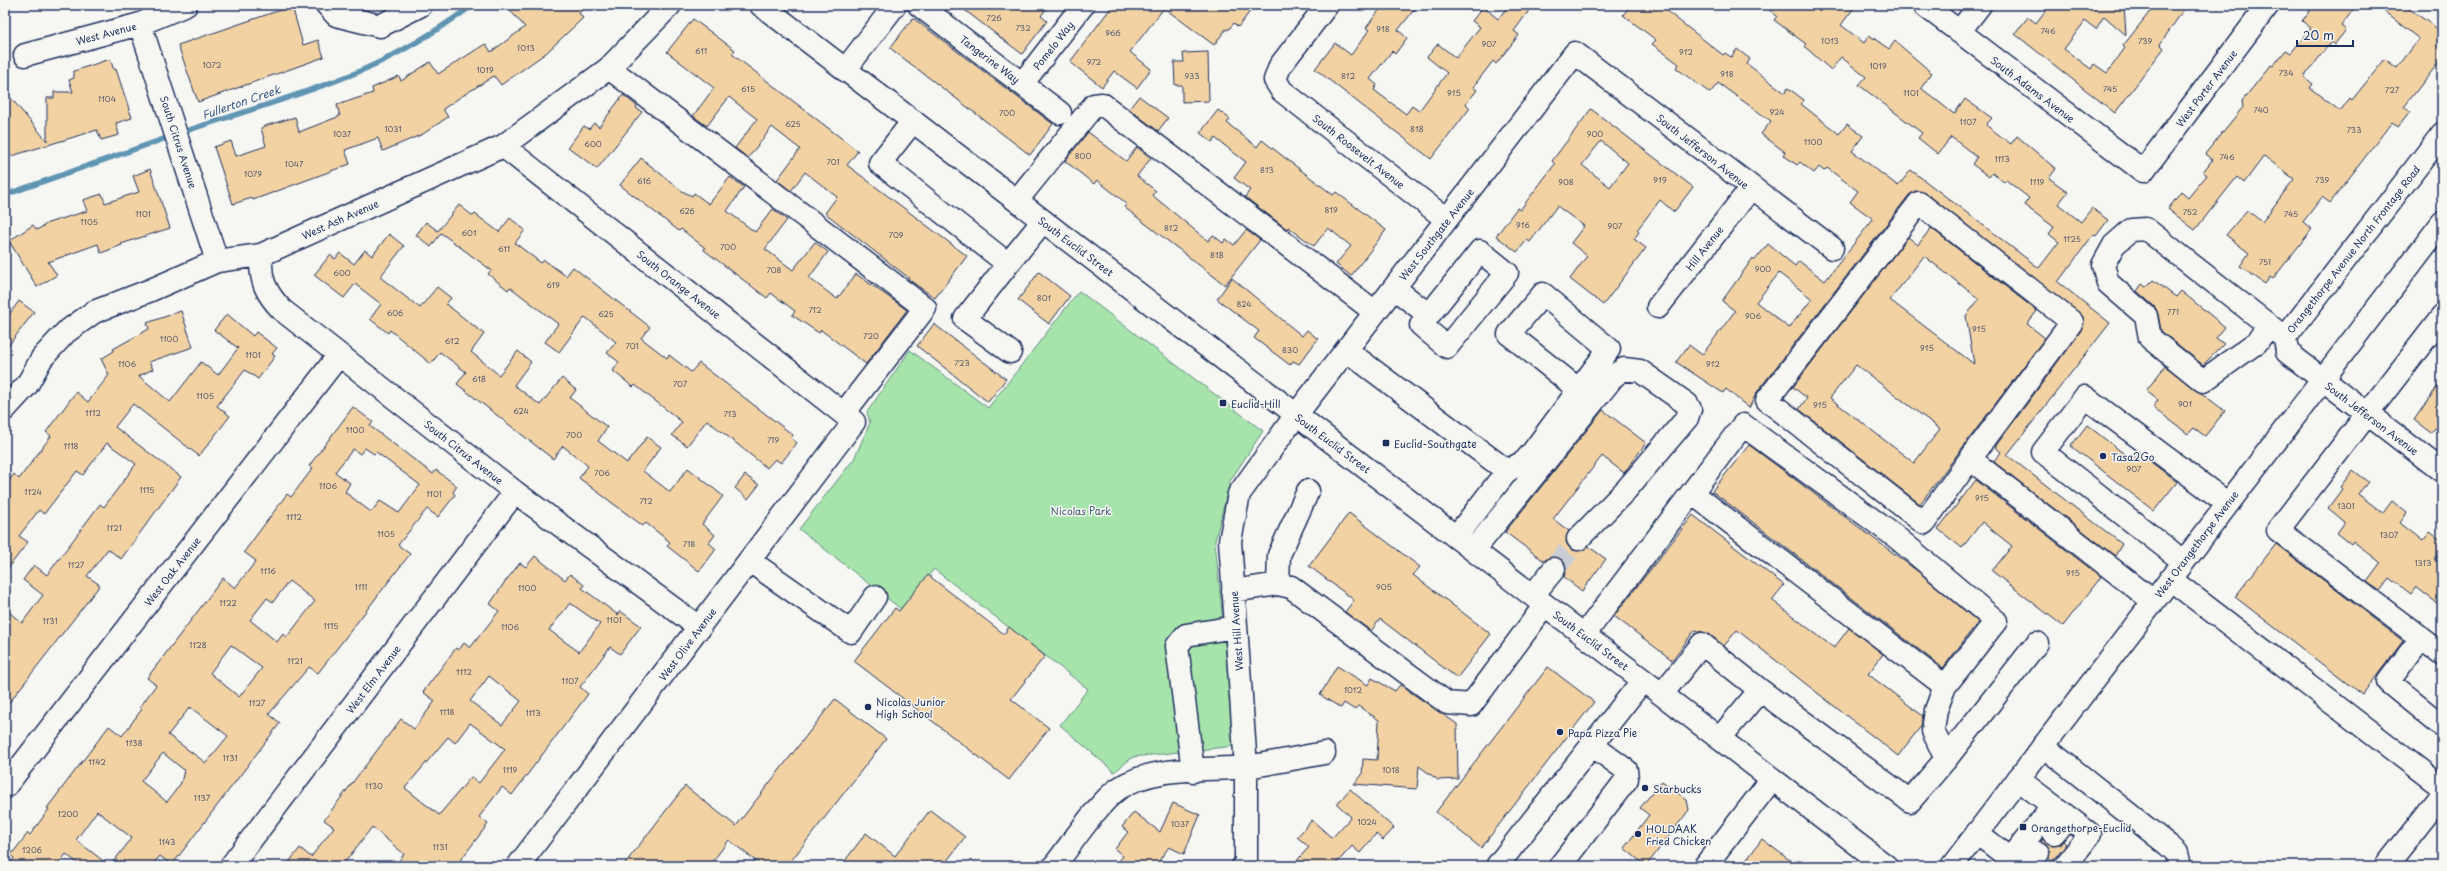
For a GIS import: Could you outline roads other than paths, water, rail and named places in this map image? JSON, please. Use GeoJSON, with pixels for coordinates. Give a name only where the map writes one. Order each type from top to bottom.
{"type":"FeatureCollection","features":[{"type":"Feature","properties":{"kind":"street","name":"West Avenue"},"geometry":{"type":"LineString","coordinates":[[25,55],[140,24],[186,5]]}},
{"type":"Feature","properties":{"kind":"street"},"geometry":{"type":"LineString","coordinates":[[327,5],[336,15],[380,26],[421,5]]}},
{"type":"Feature","properties":{"kind":"street","name":"West Ash Avenue"},"geometry":{"type":"LineString","coordinates":[[5,409],[27,385],[42,358],[76,324],[110,305],[152,290],[217,261],[261,255],[503,146],[609,68],[670,5]]}},
{"type":"Feature","properties":{"kind":"street","name":"South Euclid Street"},"geometry":{"type":"LineString","coordinates":[[761,5],[1886,866]]}},
{"type":"Feature","properties":{"kind":"street"},"geometry":{"type":"LineString","coordinates":[[846,70],[895,5]]}},
{"type":"Feature","properties":{"kind":"street","name":"Tangerine Way"},"geometry":{"type":"LineString","coordinates":[[919,5],[1060,113]]}},
{"type":"Feature","properties":{"kind":"street","name":"Pomelo Way"},"geometry":{"type":"LineString","coordinates":[[1022,84],[1083,5]]}},
{"type":"Feature","properties":{"kind":"street","name":"South Roosevelt Avenue"},"geometry":{"type":"LineString","coordinates":[[1328,5],[1280,66],[1275,80],[1282,92],[1446,219]]}},
{"type":"Feature","properties":{"kind":"street","name":"South Adams Avenue"},"geometry":{"type":"LineString","coordinates":[[1924,5],[2143,171]]}},
{"type":"Feature","properties":{"kind":"street"},"geometry":{"type":"LineString","coordinates":[[1959,32],[1980,5]]}},
{"type":"Feature","properties":{"kind":"street","name":"West Porter Avenue"},"geometry":{"type":"LineString","coordinates":[[2143,171],[2268,5]]}},
{"type":"Feature","properties":{"kind":"street","name":"South Citrus Avenue"},"geometry":{"type":"LineString","coordinates":[[140,24],[217,261]]}},
{"type":"Feature","properties":{"kind":"street","name":"South Jefferson Avenue"},"geometry":{"type":"LineString","coordinates":[[1575,53],[1832,248]]}},
{"type":"Feature","properties":{"kind":"street","name":"West Southgate Avenue"},"geometry":{"type":"LineString","coordinates":[[1296,415],[1575,53]]}},
{"type":"Feature","properties":{"kind":"street","name":"West Olive Avenue"},"geometry":{"type":"LineString","coordinates":[[518,866],[750,561],[925,308],[609,68]]}},
{"type":"Feature","properties":{"kind":"street"},"geometry":{"type":"LineString","coordinates":[[1017,200],[1094,105],[1102,104],[1375,312]]}},
{"type":"Feature","properties":{"kind":"street"},"geometry":{"type":"LineString","coordinates":[[914,121],[880,163],[1008,264]]}},
{"type":"Feature","properties":{"kind":"street","name":"Orangethorpe Avenue North Frontage Road"},"geometry":{"type":"LineString","coordinates":[[2321,379],[2287,352],[2276,332],[2442,134]]}},
{"type":"Feature","properties":{"kind":"street","name":"South Orange Avenue"},"geometry":{"type":"LineString","coordinates":[[503,146],[849,417]]}},
{"type":"Feature","properties":{"kind":"street","name":"Hill Avenue"},"geometry":{"type":"LineString","coordinates":[[1658,307],[1751,188]]}},
{"type":"Feature","properties":{"kind":"street"},"geometry":{"type":"LineString","coordinates":[[1919,203],[2072,322],[1970,459],[1924,523],[1767,400],[1919,203]]}},
{"type":"Feature","properties":{"kind":"street"},"geometry":{"type":"LineString","coordinates":[[1010,352],[965,319],[1043,221]]}},
{"type":"Feature","properties":{"kind":"street","name":"West Orangethorpe Avenue"},"geometry":{"type":"LineString","coordinates":[[1952,866],[2321,379],[2442,223]]}},
{"type":"Feature","properties":{"kind":"street"},"geometry":{"type":"LineString","coordinates":[[2146,229],[2276,332],[2258,342],[2203,381],[2150,338],[2146,316],[2108,283],[2103,265],[2114,245],[2130,230],[2146,229]]}},
{"type":"Feature","properties":{"kind":"street","name":"South Citrus Avenue"},"geometry":{"type":"LineString","coordinates":[[261,255],[260,274],[269,297],[294,320],[515,492],[700,628]]}},
{"type":"Feature","properties":{"kind":"street"},"geometry":{"type":"LineString","coordinates":[[1394,288],[1429,315]]}},
{"type":"Feature","properties":{"kind":"street"},"geometry":{"type":"LineString","coordinates":[[1456,537],[1507,471],[1525,461],[1532,453],[1579,390],[1609,349],[1543,294],[1509,334],[1579,390]]}},
{"type":"Feature","properties":{"kind":"street"},"geometry":{"type":"LineString","coordinates":[[2442,316],[2278,530],[2442,654]]}},
{"type":"Feature","properties":{"kind":"street"},"geometry":{"type":"LineString","coordinates":[[1346,350],[1507,471]]}},
{"type":"Feature","properties":{"kind":"street","name":"West Oak Avenue"},"geometry":{"type":"LineString","coordinates":[[5,787],[339,355]]}},
{"type":"Feature","properties":{"kind":"street"},"geometry":{"type":"LineString","coordinates":[[1474,550],[1610,380],[1624,369],[1640,370],[1687,404],[1690,409],[1687,418],[1626,490],[1578,539]]}},
{"type":"Feature","properties":{"kind":"street","name":"South Jefferson Avenue"},"geometry":{"type":"LineString","coordinates":[[2321,379],[2442,471]]}},
{"type":"Feature","properties":{"kind":"street"},"geometry":{"type":"LineString","coordinates":[[2183,561],[2043,452],[2086,397],[2227,503]]}},
{"type":"Feature","properties":{"kind":"street","name":"West Hill Avenue"},"geometry":{"type":"LineString","coordinates":[[1243,866],[1246,863],[1246,766],[1230,540],[1239,494],[1296,415]]}},
{"type":"Feature","properties":{"kind":"street"},"geometry":{"type":"LineString","coordinates":[[1584,635],[1743,425],[1896,538],[1996,621],[1945,686],[1936,710],[1933,731],[1946,759]]}},
{"type":"Feature","properties":{"kind":"street"},"geometry":{"type":"LineString","coordinates":[[1970,459],[2153,601]]}},
{"type":"Feature","properties":{"kind":"street","name":"West Elm Avenue"},"geometry":{"type":"LineString","coordinates":[[231,866],[515,492]]}},
{"type":"Feature","properties":{"kind":"street"},"geometry":{"type":"LineString","coordinates":[[1278,584],[1279,555],[1308,492]]}},
{"type":"Feature","properties":{"kind":"street"},"geometry":{"type":"LineString","coordinates":[[1692,493],[1945,686]]}},
{"type":"Feature","properties":{"kind":"street"},"geometry":{"type":"LineString","coordinates":[[750,561],[851,632],[875,597]]}},
{"type":"Feature","properties":{"kind":"street"},"geometry":{"type":"LineString","coordinates":[[1233,591],[1278,584],[1301,592],[1447,703],[1471,705],[1539,600],[1554,569]]}},
{"type":"Feature","properties":{"kind":"street"},"geometry":{"type":"LineString","coordinates":[[2170,579],[2442,787]]}},
{"type":"Feature","properties":{"kind":"street"},"geometry":{"type":"LineString","coordinates":[[1193,771],[1177,646],[1186,636],[1235,627]]}},
{"type":"Feature","properties":{"kind":"street"},"geometry":{"type":"LineString","coordinates":[[2421,638],[2388,682],[2442,726]]}},
{"type":"Feature","properties":{"kind":"street"},"geometry":{"type":"LineString","coordinates":[[1662,694],[1702,644],[1760,690],[1910,801],[1946,759],[2037,643]]}},
{"type":"Feature","properties":{"kind":"street"},"geometry":{"type":"LineString","coordinates":[[1497,866],[1643,680]]}},
{"type":"Feature","properties":{"kind":"street"},"geometry":{"type":"LineString","coordinates":[[1720,738],[1760,690]]}},
{"type":"Feature","properties":{"kind":"street"},"geometry":{"type":"LineString","coordinates":[[1560,866],[1627,779],[1626,770],[1592,745]]}},
{"type":"Feature","properties":{"kind":"street"},"geometry":{"type":"LineString","coordinates":[[2043,746],[2168,845],[2177,854],[2180,866]]}},
{"type":"Feature","properties":{"kind":"street"},"geometry":{"type":"LineString","coordinates":[[1054,866],[1117,790],[1138,779],[1163,774],[1246,766],[1324,753]]}},
{"type":"Feature","properties":{"kind":"street"},"geometry":{"type":"LineString","coordinates":[[1705,866],[1772,779]]}},
{"type":"Feature","properties":{"kind":"street"},"geometry":{"type":"LineString","coordinates":[[2018,779],[2058,818],[2090,834],[2065,866]]}},
{"type":"Feature","properties":{"kind":"street"},"geometry":{"type":"LineString","coordinates":[[2386,866],[2442,795]]}},
{"type":"Feature","properties":{"kind":"street"},"geometry":{"type":"LineString","coordinates":[[1977,833],[2025,861],[2058,818]]}},
{"type":"Feature","properties":{"kind":"waterway","name":"Fullerton Creek"},"geometry":{"type":"LineString","coordinates":[[180,133],[292,97],[358,72],[417,42],[473,5]]}},
{"type":"Feature","properties":{"kind":"waterway","name":"Fullerton Creek"},"geometry":{"type":"LineString","coordinates":[[5,195],[172,136]]}},
{"type":"Feature","properties":{"kind":"tunnel"},"geometry":{"type":"LineString","coordinates":[[1554,569],[1578,539]]}},
{"type":"Feature","properties":{"kind":"place","name":"Euclid-Hill"},"geometry":{"type":"Point","coordinates":[1223,403]}},
{"type":"Feature","properties":{"kind":"place","name":"Euclid-Southgate"},"geometry":{"type":"Point","coordinates":[1386,443]}},
{"type":"Feature","properties":{"kind":"place","name":"Tasa2Go"},"geometry":{"type":"Point","coordinates":[2103,456]}},
{"type":"Feature","properties":{"kind":"place","name":"Nicolas Junior High School"},"geometry":{"type":"Point","coordinates":[868,707]}},
{"type":"Feature","properties":{"kind":"place","name":"Papa Pizza Pie"},"geometry":{"type":"Point","coordinates":[1560,732]}},
{"type":"Feature","properties":{"kind":"place","name":"Starbucks"},"geometry":{"type":"Point","coordinates":[1645,788]}},
{"type":"Feature","properties":{"kind":"place","name":"Orangethorpe-Euclid"},"geometry":{"type":"Point","coordinates":[2023,827]}},
{"type":"Feature","properties":{"kind":"place","name":"HOLDAAK Fried Chicken"},"geometry":{"type":"Point","coordinates":[1638,834]}},
{"type":"Feature","properties":{"kind":"park label","name":"Nicolas Park"},"geometry":{"type":"Point","coordinates":[1081,510]}}]}
